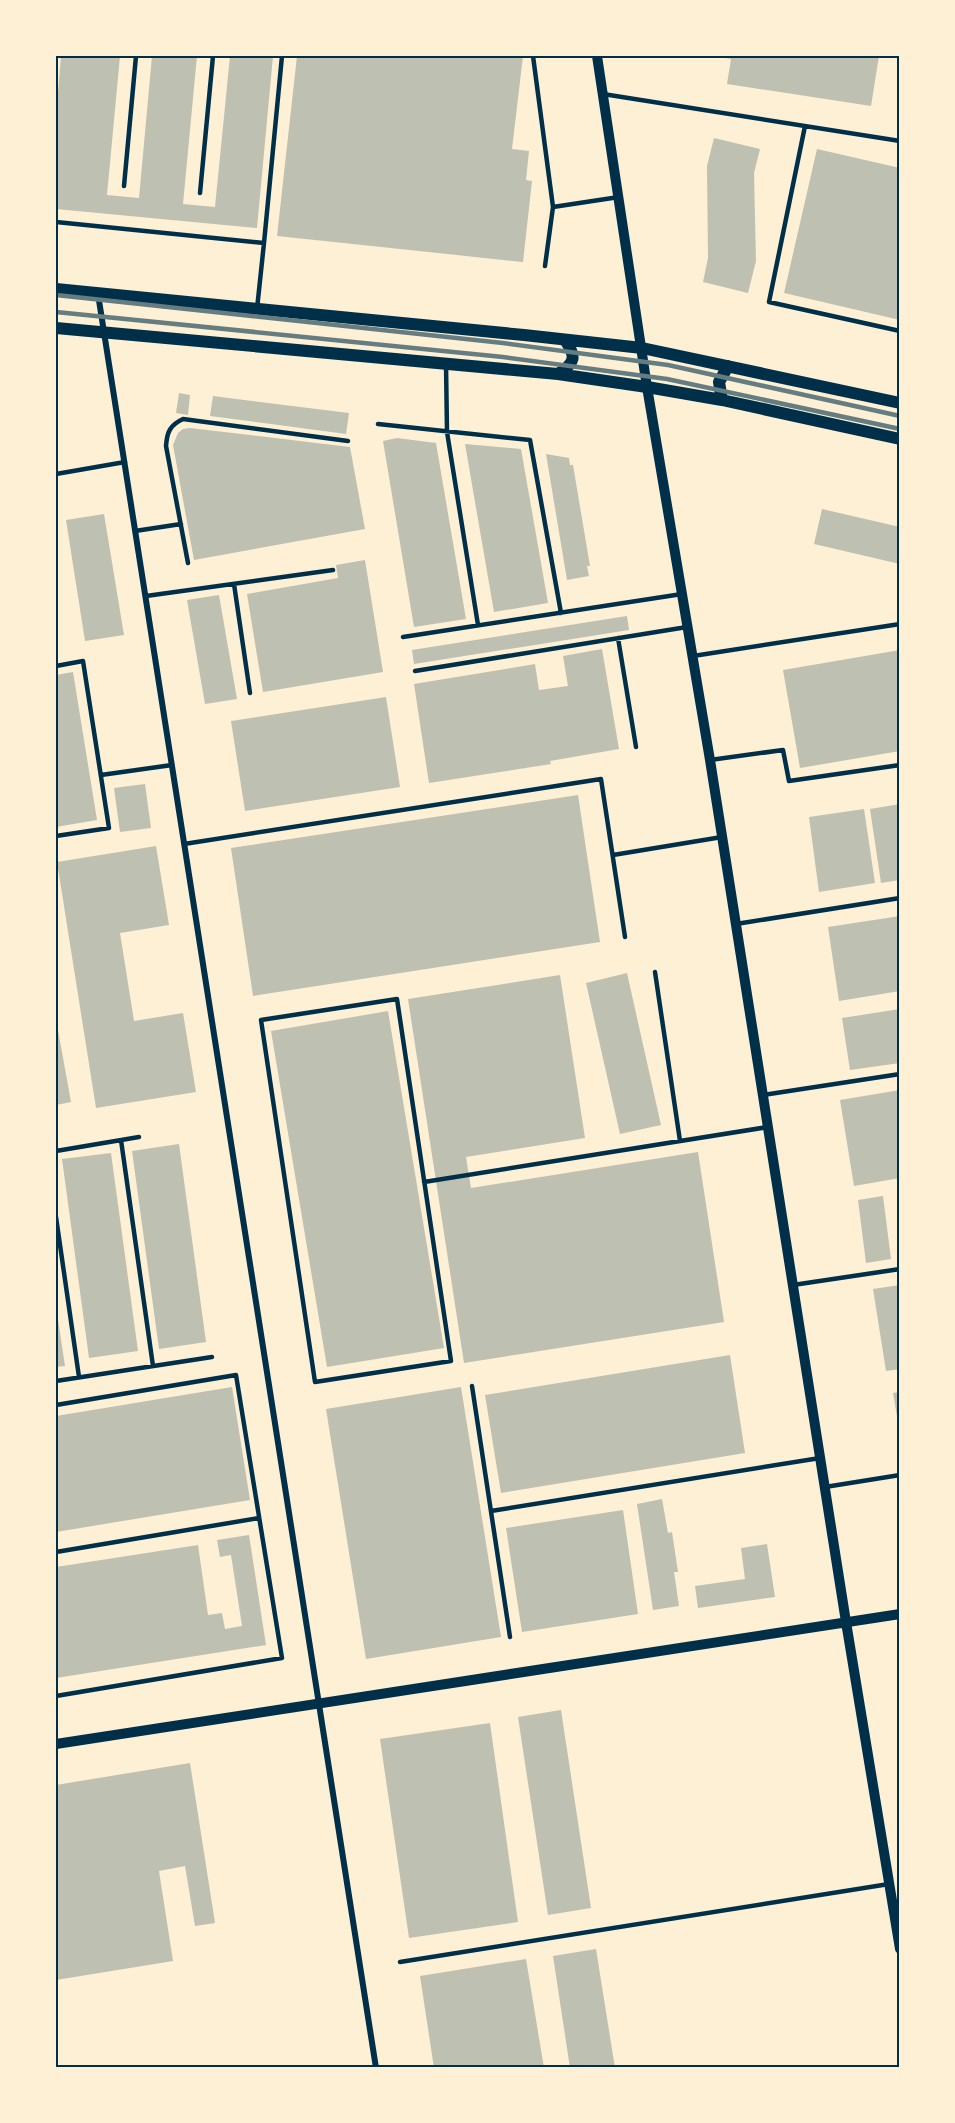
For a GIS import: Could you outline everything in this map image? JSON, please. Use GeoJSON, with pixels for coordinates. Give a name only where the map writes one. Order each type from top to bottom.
{"type":"FeatureCollection","features":[{"type":"Feature","properties":{"kind":"main road"},"geometry":{"type":"LineString","coordinates":[[56,289],[642,348],[900,403]]}},
{"type":"Feature","properties":{"kind":"main road"},"geometry":{"type":"LineString","coordinates":[[56,328],[558,374],[722,400],[900,439]]}},
{"type":"Feature","properties":{"kind":"main road"},"geometry":{"type":"LineString","coordinates":[[558,374],[573,360],[573,350],[565,339]]}},
{"type":"Feature","properties":{"kind":"main road"},"geometry":{"type":"LineString","coordinates":[[722,400],[719,382],[728,366]]}},
{"type":"Feature","properties":{"kind":"street"},"geometry":{"type":"LineString","coordinates":[[597,56],[647,387],[710,760],[824,1487],[900,1949]]}},
{"type":"Feature","properties":{"kind":"street"},"geometry":{"type":"LineString","coordinates":[[98,294],[376,2067]]}},
{"type":"Feature","properties":{"kind":"street"},"geometry":{"type":"LineString","coordinates":[[56,1744],[900,1614]]}},
{"type":"Feature","properties":{"kind":"lane"},"geometry":{"type":"LineString","coordinates":[[123,186],[136,56]]}},
{"type":"Feature","properties":{"kind":"lane"},"geometry":{"type":"LineString","coordinates":[[200,193],[213,56]]}},
{"type":"Feature","properties":{"kind":"lane"},"geometry":{"type":"LineString","coordinates":[[257,309],[282,56]]}},
{"type":"Feature","properties":{"kind":"lane"},"geometry":{"type":"LineString","coordinates":[[532,56],[553,207],[545,266]]}},
{"type":"Feature","properties":{"kind":"lane"},"geometry":{"type":"LineString","coordinates":[[602,94],[900,141]]}},
{"type":"Feature","properties":{"kind":"lane"},"geometry":{"type":"LineString","coordinates":[[805,126],[769,302],[900,331]]}},
{"type":"Feature","properties":{"kind":"lane"},"geometry":{"type":"LineString","coordinates":[[553,207],[619,197]]}},
{"type":"Feature","properties":{"kind":"lane"},"geometry":{"type":"LineString","coordinates":[[56,222],[264,243]]}},
{"type":"Feature","properties":{"kind":"lane"},"geometry":{"type":"LineString","coordinates":[[446,363],[447,432],[478,625]]}},
{"type":"Feature","properties":{"kind":"lane"},"geometry":{"type":"LineString","coordinates":[[188,562],[166,446],[167,434],[173,423],[183,418],[348,441]]}},
{"type":"Feature","properties":{"kind":"lane"},"geometry":{"type":"LineString","coordinates":[[378,424],[530,440],[561,613]]}},
{"type":"Feature","properties":{"kind":"lane"},"geometry":{"type":"LineString","coordinates":[[56,474],[125,462]]}},
{"type":"Feature","properties":{"kind":"lane"},"geometry":{"type":"LineString","coordinates":[[135,531],[181,524]]}},
{"type":"Feature","properties":{"kind":"lane"},"geometry":{"type":"LineString","coordinates":[[146,596],[333,570]]}},
{"type":"Feature","properties":{"kind":"lane"},"geometry":{"type":"LineString","coordinates":[[234,584],[250,693]]}},
{"type":"Feature","properties":{"kind":"lane"},"geometry":{"type":"LineString","coordinates":[[403,638],[682,594]]}},
{"type":"Feature","properties":{"kind":"lane"},"geometry":{"type":"LineString","coordinates":[[693,656],[900,624]]}},
{"type":"Feature","properties":{"kind":"lane"},"geometry":{"type":"LineString","coordinates":[[415,671],[687,627]]}},
{"type":"Feature","properties":{"kind":"lane"},"geometry":{"type":"LineString","coordinates":[[618,638],[636,747]]}},
{"type":"Feature","properties":{"kind":"lane"},"geometry":{"type":"LineString","coordinates":[[56,666],[84,661],[109,828],[56,836]]}},
{"type":"Feature","properties":{"kind":"lane"},"geometry":{"type":"LineString","coordinates":[[710,760],[783,750],[789,781],[900,765]]}},
{"type":"Feature","properties":{"kind":"lane"},"geometry":{"type":"LineString","coordinates":[[101,775],[172,765]]}},
{"type":"Feature","properties":{"kind":"lane"},"geometry":{"type":"LineString","coordinates":[[184,844],[601,779],[625,937]]}},
{"type":"Feature","properties":{"kind":"lane"},"geometry":{"type":"LineString","coordinates":[[613,855],[722,837]]}},
{"type":"Feature","properties":{"kind":"lane"},"geometry":{"type":"LineString","coordinates":[[736,924],[900,898]]}},
{"type":"Feature","properties":{"kind":"lane"},"geometry":{"type":"LineString","coordinates":[[655,972],[680,1142]]}},
{"type":"Feature","properties":{"kind":"lane"},"geometry":{"type":"LineString","coordinates":[[397,999],[424,1182],[451,1361],[315,1382],[261,1020],[397,999]]}},
{"type":"Feature","properties":{"kind":"lane"},"geometry":{"type":"LineString","coordinates":[[763,1095],[900,1074]]}},
{"type":"Feature","properties":{"kind":"lane"},"geometry":{"type":"LineString","coordinates":[[424,1182],[768,1127]]}},
{"type":"Feature","properties":{"kind":"lane"},"geometry":{"type":"LineString","coordinates":[[56,1151],[139,1137]]}},
{"type":"Feature","properties":{"kind":"lane"},"geometry":{"type":"LineString","coordinates":[[121,1140],[153,1366]]}},
{"type":"Feature","properties":{"kind":"lane"},"geometry":{"type":"LineString","coordinates":[[56,1217],[79,1377]]}},
{"type":"Feature","properties":{"kind":"lane"},"geometry":{"type":"LineString","coordinates":[[793,1285],[900,1269]]}},
{"type":"Feature","properties":{"kind":"lane"},"geometry":{"type":"LineString","coordinates":[[56,1381],[212,1357]]}},
{"type":"Feature","properties":{"kind":"lane"},"geometry":{"type":"LineString","coordinates":[[56,1405],[236,1375],[282,1658],[56,1696]]}},
{"type":"Feature","properties":{"kind":"lane"},"geometry":{"type":"LineString","coordinates":[[472,1386],[510,1637]]}},
{"type":"Feature","properties":{"kind":"lane"},"geometry":{"type":"LineString","coordinates":[[491,1510],[820,1458]]}},
{"type":"Feature","properties":{"kind":"lane"},"geometry":{"type":"LineString","coordinates":[[824,1487],[900,1475]]}},
{"type":"Feature","properties":{"kind":"lane"},"geometry":{"type":"LineString","coordinates":[[56,1552],[259,1518]]}},
{"type":"Feature","properties":{"kind":"lane"},"geometry":{"type":"LineString","coordinates":[[400,1962],[889,1884]]}},
{"type":"Feature","properties":{"kind":"building"},"geometry":{"type":"Polygon","coordinates":[[[61,56],[120,56],[107,195],[139,198],[152,56],[197,56],[183,204],[215,207],[230,56],[273,56],[257,228],[56,209],[56,118],[61,56]]]}},
{"type":"Feature","properties":{"kind":"building"},"geometry":{"type":"Polygon","coordinates":[[[297,56],[523,56],[512,149],[529,151],[526,180],[532,181],[523,262],[277,236],[297,56]]]}},
{"type":"Feature","properties":{"kind":"building"},"geometry":{"type":"Polygon","coordinates":[[[715,56],[879,56],[871,106],[727,84],[731,59],[715,56]]]}},
{"type":"Feature","properties":{"kind":"building"},"geometry":{"type":"Polygon","coordinates":[[[714,138],[760,149],[754,173],[756,261],[748,293],[703,282],[708,258],[707,166],[714,138]]]}},
{"type":"Feature","properties":{"kind":"building"},"geometry":{"type":"Polygon","coordinates":[[[817,149],[900,168],[900,320],[784,293],[817,149]]]}},
{"type":"Feature","properties":{"kind":"building"},"geometry":{"type":"Polygon","coordinates":[[[179,393],[190,395],[188,415],[176,413],[179,393]]]}},
{"type":"Feature","properties":{"kind":"building"},"geometry":{"type":"Polygon","coordinates":[[[213,396],[349,413],[346,434],[210,416],[213,396]]]}},
{"type":"Feature","properties":{"kind":"building"},"geometry":{"type":"Polygon","coordinates":[[[190,428],[350,447],[365,529],[194,560],[173,445],[178,433],[190,428]]]}},
{"type":"Feature","properties":{"kind":"building"},"geometry":{"type":"Polygon","coordinates":[[[397,438],[436,443],[466,619],[414,627],[383,441],[397,438]]]}},
{"type":"Feature","properties":{"kind":"building"},"geometry":{"type":"Polygon","coordinates":[[[465,444],[521,449],[548,603],[494,612],[465,444]]]}},
{"type":"Feature","properties":{"kind":"building"},"geometry":{"type":"Polygon","coordinates":[[[546,454],[569,458],[570,465],[573,465],[590,566],[587,566],[589,576],[567,580],[546,454]]]}},
{"type":"Feature","properties":{"kind":"building"},"geometry":{"type":"Polygon","coordinates":[[[822,509],[900,527],[900,564],[814,544],[822,509]]]}},
{"type":"Feature","properties":{"kind":"building"},"geometry":{"type":"Polygon","coordinates":[[[104,514],[124,635],[85,641],[66,520],[104,514]]]}},
{"type":"Feature","properties":{"kind":"building"},"geometry":{"type":"Polygon","coordinates":[[[365,560],[383,672],[263,692],[247,594],[338,578],[336,565],[365,560]]]}},
{"type":"Feature","properties":{"kind":"building"},"geometry":{"type":"Polygon","coordinates":[[[219,595],[237,699],[205,704],[187,600],[219,595]]]}},
{"type":"Feature","properties":{"kind":"building"},"geometry":{"type":"Polygon","coordinates":[[[627,616],[629,630],[414,664],[412,650],[627,616]]]}},
{"type":"Feature","properties":{"kind":"building"},"geometry":{"type":"Polygon","coordinates":[[[602,649],[619,749],[550,761],[551,764],[429,783],[414,684],[535,664],[539,690],[568,686],[563,656],[602,649]]]}},
{"type":"Feature","properties":{"kind":"building"},"geometry":{"type":"Polygon","coordinates":[[[900,650],[900,751],[800,768],[783,670],[900,650]]]}},
{"type":"Feature","properties":{"kind":"building"},"geometry":{"type":"Polygon","coordinates":[[[73,672],[97,820],[56,827],[56,675],[73,672]]]}},
{"type":"Feature","properties":{"kind":"building"},"geometry":{"type":"Polygon","coordinates":[[[386,697],[400,787],[245,811],[231,721],[386,697]]]}},
{"type":"Feature","properties":{"kind":"building"},"geometry":{"type":"Polygon","coordinates":[[[145,784],[151,828],[120,832],[114,788],[145,784]]]}},
{"type":"Feature","properties":{"kind":"building"},"geometry":{"type":"Polygon","coordinates":[[[578,795],[600,942],[253,996],[231,848],[578,795]]]}},
{"type":"Feature","properties":{"kind":"building"},"geometry":{"type":"Polygon","coordinates":[[[900,804],[900,880],[881,883],[870,809],[900,804]]]}},
{"type":"Feature","properties":{"kind":"building"},"geometry":{"type":"Polygon","coordinates":[[[864,809],[875,883],[819,892],[809,817],[864,809]]]}},
{"type":"Feature","properties":{"kind":"building"},"geometry":{"type":"Polygon","coordinates":[[[156,846],[169,925],[120,933],[134,1021],[183,1013],[196,1092],[96,1108],[57,862],[156,846]]]}},
{"type":"Feature","properties":{"kind":"building"},"geometry":{"type":"Polygon","coordinates":[[[900,916],[900,991],[839,1001],[828,927],[900,916]]]}},
{"type":"Feature","properties":{"kind":"building"},"geometry":{"type":"Polygon","coordinates":[[[627,973],[661,1125],[620,1134],[586,983],[627,973]]]}},
{"type":"Feature","properties":{"kind":"building"},"geometry":{"type":"Polygon","coordinates":[[[560,975],[585,1138],[466,1157],[471,1188],[698,1152],[724,1322],[464,1363],[408,999],[560,975]]]}},
{"type":"Feature","properties":{"kind":"building"},"geometry":{"type":"Polygon","coordinates":[[[900,1009],[900,1063],[850,1070],[842,1018],[900,1009]]]}},
{"type":"Feature","properties":{"kind":"building"},"geometry":{"type":"Polygon","coordinates":[[[388,1011],[444,1348],[327,1367],[271,1031],[388,1011]]]}},
{"type":"Feature","properties":{"kind":"building"},"geometry":{"type":"Polygon","coordinates":[[[56,1019],[71,1102],[56,1105],[56,1019]]]}},
{"type":"Feature","properties":{"kind":"building"},"geometry":{"type":"Polygon","coordinates":[[[900,1090],[900,1178],[854,1186],[840,1100],[900,1090]]]}},
{"type":"Feature","properties":{"kind":"building"},"geometry":{"type":"Polygon","coordinates":[[[179,1144],[206,1342],[159,1349],[132,1151],[179,1144]]]}},
{"type":"Feature","properties":{"kind":"building"},"geometry":{"type":"Polygon","coordinates":[[[111,1153],[138,1351],[89,1358],[62,1159],[111,1153]]]}},
{"type":"Feature","properties":{"kind":"building"},"geometry":{"type":"Polygon","coordinates":[[[883,1196],[891,1259],[866,1263],[858,1200],[883,1196]]]}},
{"type":"Feature","properties":{"kind":"building"},"geometry":{"type":"Polygon","coordinates":[[[900,1285],[900,1369],[886,1371],[873,1289],[900,1285]]]}},
{"type":"Feature","properties":{"kind":"building"},"geometry":{"type":"Polygon","coordinates":[[[56,1314],[65,1366],[56,1367],[56,1314]]]}},
{"type":"Feature","properties":{"kind":"building"},"geometry":{"type":"Polygon","coordinates":[[[730,1355],[745,1453],[501,1493],[485,1395],[730,1355]]]}},
{"type":"Feature","properties":{"kind":"building"},"geometry":{"type":"Polygon","coordinates":[[[232,1387],[250,1500],[56,1532],[56,1416],[232,1387]]]}},
{"type":"Feature","properties":{"kind":"building"},"geometry":{"type":"Polygon","coordinates":[[[461,1387],[501,1637],[366,1659],[326,1409],[461,1387]]]}},
{"type":"Feature","properties":{"kind":"building"},"geometry":{"type":"Polygon","coordinates":[[[900,1392],[900,1422],[898,1422],[893,1393],[900,1392]]]}},
{"type":"Feature","properties":{"kind":"building"},"geometry":{"type":"Polygon","coordinates":[[[662,1499],[668,1533],[672,1532],[678,1572],[674,1572],[679,1606],[653,1610],[637,1504],[662,1499]]]}},
{"type":"Feature","properties":{"kind":"building"},"geometry":{"type":"Polygon","coordinates":[[[623,1510],[638,1614],[522,1632],[506,1528],[623,1510]]]}},
{"type":"Feature","properties":{"kind":"building"},"geometry":{"type":"Polygon","coordinates":[[[249,1535],[266,1645],[56,1678],[56,1567],[198,1545],[208,1615],[222,1613],[225,1629],[242,1626],[231,1555],[220,1557],[217,1540],[249,1535]]]}},
{"type":"Feature","properties":{"kind":"building"},"geometry":{"type":"Polygon","coordinates":[[[767,1544],[775,1597],[698,1608],[695,1586],[745,1579],[741,1548],[767,1544]]]}},
{"type":"Feature","properties":{"kind":"building"},"geometry":{"type":"Polygon","coordinates":[[[561,1710],[591,1908],[548,1915],[518,1717],[561,1710]]]}},
{"type":"Feature","properties":{"kind":"building"},"geometry":{"type":"Polygon","coordinates":[[[490,1723],[518,1922],[409,1938],[380,1739],[490,1723]]]}},
{"type":"Feature","properties":{"kind":"building"},"geometry":{"type":"Polygon","coordinates":[[[190,1763],[215,1923],[195,1926],[185,1866],[159,1871],[173,1961],[56,1980],[56,1785],[190,1763]]]}},
{"type":"Feature","properties":{"kind":"building"},"geometry":{"type":"Polygon","coordinates":[[[596,1949],[615,2068],[570,2068],[553,1956],[596,1949]]]}},
{"type":"Feature","properties":{"kind":"building"},"geometry":{"type":"Polygon","coordinates":[[[526,1959],[544,2068],[434,2068],[420,1976],[526,1959]]]}},
{"type":"Feature","properties":{"kind":"railway"},"geometry":{"type":"LineString","coordinates":[[56,295],[503,343],[668,365],[900,416]]}},
{"type":"Feature","properties":{"kind":"railway"},"geometry":{"type":"LineString","coordinates":[[56,312],[503,357],[667,379],[900,429]]}}]}
